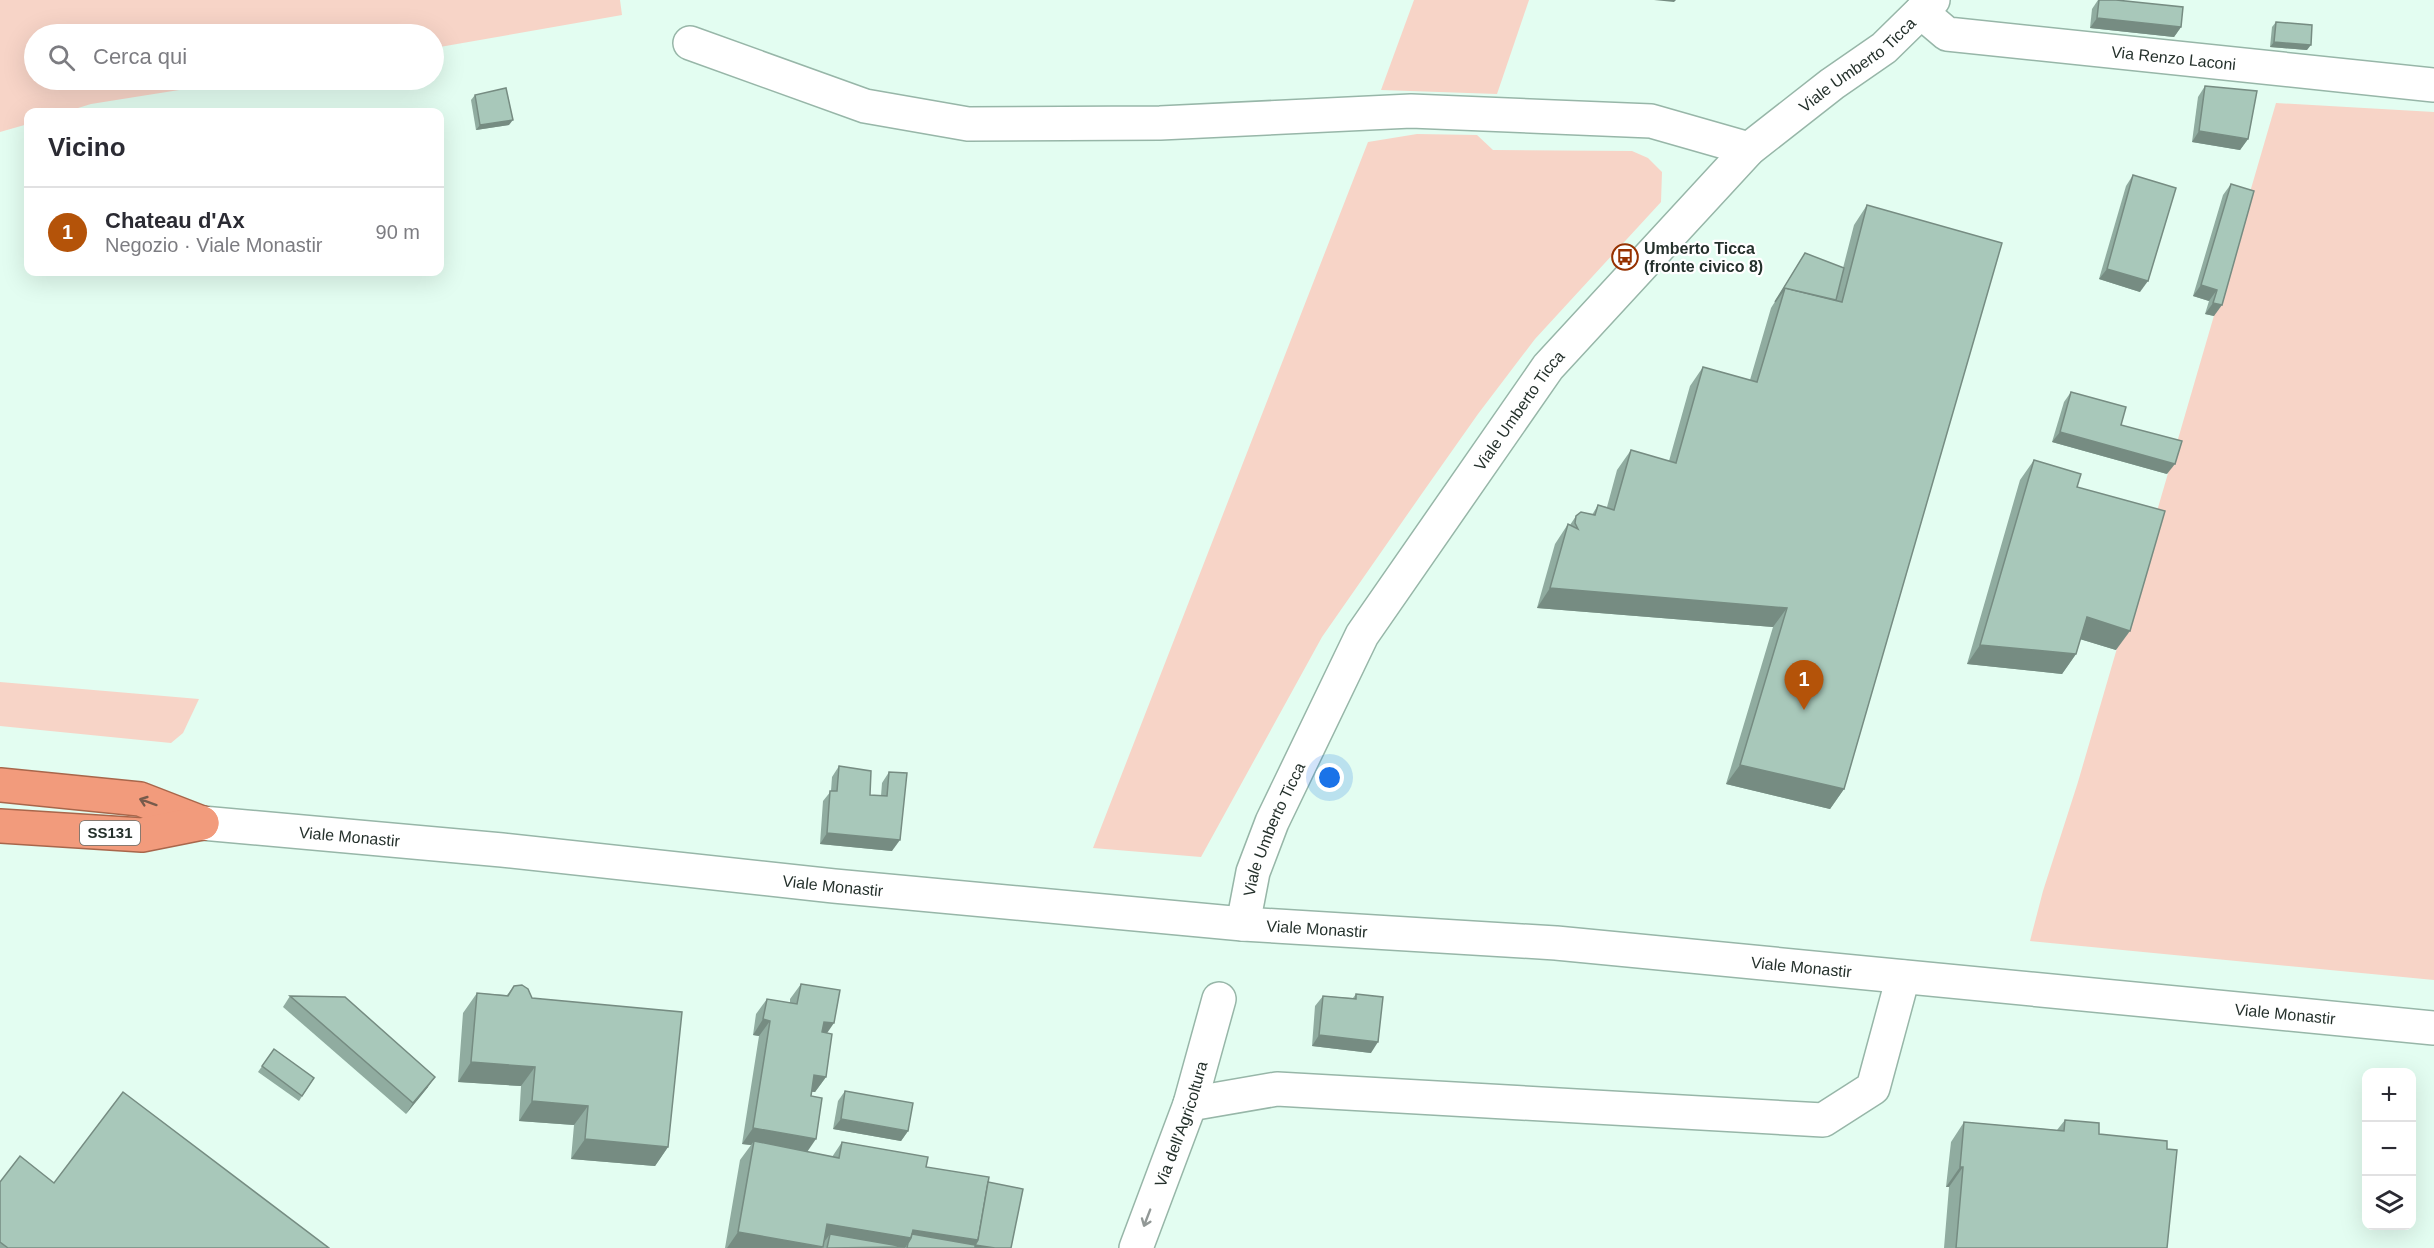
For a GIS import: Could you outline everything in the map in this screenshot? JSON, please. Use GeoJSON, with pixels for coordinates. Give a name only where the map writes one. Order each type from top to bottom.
{"type":"FeatureCollection","features":[{"type":"Feature","properties":{"kind":"highway","name":"SS131"},"geometry":{"type":"LineString","coordinates":[[9,781],[140,799],[202,823]]}},
{"type":"Feature","properties":{"kind":"highway","name":"SS131"},"geometry":{"type":"LineString","coordinates":[[6,829],[142,835],[202,823]]}},
{"type":"Feature","properties":{"kind":"street","name":"Via Renzo Laconi"},"geometry":{"type":"LineString","coordinates":[[1927,6],[1947,34],[2434,85]]}},
{"type":"Feature","properties":{"kind":"street","name":"Viale Umberto Ticca"},"geometry":{"type":"LineString","coordinates":[[1243,924],[1253,872],[1272,822],[1362,635],[1548,367],[1749,149],[1832,84],[1884,48],[1927,6]]}},
{"type":"Feature","properties":{"kind":"street"},"geometry":{"type":"LineString","coordinates":[[690,43],[865,106],[968,124],[1160,123],[1411,111],[1651,121],[1749,149]]}},
{"type":"Feature","properties":{"kind":"street","name":"Viale Monastir"},"geometry":{"type":"LineString","coordinates":[[202,823],[502,850],[834,886],[1243,924],[1556,943],[2434,1028]]}},
{"type":"Feature","properties":{"kind":"street"},"geometry":{"type":"LineString","coordinates":[[1190,1104],[1277,1089],[1823,1120],[1873,1088],[1903,977]]}},
{"type":"Feature","properties":{"kind":"street","name":"Via dell'Agricoltura"},"geometry":{"type":"LineString","coordinates":[[1136,1248],[1190,1104],[1219,999]]}},
{"type":"Feature","properties":{"kind":"shaded area"},"geometry":{"type":"Polygon","coordinates":[[[0,0],[620,0],[622,15],[444,46],[444,24],[24,24],[24,90],[179,90],[78,108],[24,108],[24,125],[0,132],[0,0]]]}},
{"type":"Feature","properties":{"kind":"shaded area"},"geometry":{"type":"Polygon","coordinates":[[[1414,0],[1529,0],[1497,94],[1381,90],[1414,0]]]}},
{"type":"Feature","properties":{"kind":"shaded area"},"geometry":{"type":"Polygon","coordinates":[[[2276,103],[2434,112],[2434,980],[2030,941],[2276,103]]]}},
{"type":"Feature","properties":{"kind":"shaded area"},"geometry":{"type":"Polygon","coordinates":[[[1417,134],[1477,135],[1493,150],[1632,151],[1648,158],[1662,172],[1661,202],[1535,339],[1423,492],[1322,637],[1201,857],[1093,848],[1368,142],[1417,134]]]}},
{"type":"Feature","properties":{"kind":"shaded area"},"geometry":{"type":"Polygon","coordinates":[[[0,682],[199,699],[183,733],[171,743],[0,726],[0,682]]]}},
{"type":"Feature","properties":{"kind":"building"},"geometry":{"type":"Polygon","coordinates":[[[2099,0],[2183,7],[2181,27],[2097,18],[2099,0]]]}},
{"type":"Feature","properties":{"kind":"building"},"geometry":{"type":"Polygon","coordinates":[[[2276,22],[2312,25],[2311,45],[2274,42],[2276,22]]]}},
{"type":"Feature","properties":{"kind":"building"},"geometry":{"type":"Polygon","coordinates":[[[2205,86],[2257,91],[2248,139],[2199,131],[2205,86]]]}},
{"type":"Feature","properties":{"kind":"building"},"geometry":{"type":"Polygon","coordinates":[[[506,88],[513,120],[480,125],[475,95],[506,88]]]}},
{"type":"Feature","properties":{"kind":"building"},"geometry":{"type":"Polygon","coordinates":[[[2133,175],[2176,188],[2148,281],[2107,269],[2133,175]]]}},
{"type":"Feature","properties":{"kind":"building"},"geometry":{"type":"Polygon","coordinates":[[[2231,184],[2254,191],[2222,305],[2213,303],[2217,290],[2201,285],[2231,184]]]}},
{"type":"Feature","properties":{"kind":"building"},"geometry":{"type":"Polygon","coordinates":[[[1867,205],[2002,243],[1844,789],[1740,765],[1787,608],[1550,588],[1568,524],[1578,529],[1575,523],[1576,516],[1581,512],[1595,515],[1598,505],[1614,510],[1631,450],[1676,463],[1703,367],[1757,382],[1785,288],[1842,302],[1867,205]]]}},
{"type":"Feature","properties":{"kind":"building"},"geometry":{"type":"Polygon","coordinates":[[[1805,253],[1844,268],[1836,300],[1785,288],[1775,302],[1805,253]]]}},
{"type":"Feature","properties":{"kind":"building"},"geometry":{"type":"Polygon","coordinates":[[[2071,392],[2126,407],[2121,425],[2182,441],[2175,464],[2060,432],[2071,392]]]}},
{"type":"Feature","properties":{"kind":"building"},"geometry":{"type":"Polygon","coordinates":[[[2034,460],[2081,474],[2077,487],[2165,511],[2130,631],[2087,617],[2076,654],[1980,645],[2034,460]]]}},
{"type":"Feature","properties":{"kind":"building"},"geometry":{"type":"Polygon","coordinates":[[[839,766],[871,771],[870,795],[887,796],[889,772],[907,773],[900,840],[827,833],[830,791],[837,791],[839,766]]]}},
{"type":"Feature","properties":{"kind":"building"},"geometry":{"type":"Polygon","coordinates":[[[801,984],[840,990],[834,1023],[824,1022],[822,1032],[832,1034],[826,1077],[814,1075],[811,1096],[822,1098],[816,1139],[753,1128],[770,1021],[763,1019],[767,999],[797,1004],[801,984]]]}},
{"type":"Feature","properties":{"kind":"building"},"geometry":{"type":"Polygon","coordinates":[[[522,985],[528,989],[532,998],[682,1012],[668,1147],[585,1139],[588,1106],[532,1101],[535,1067],[471,1062],[477,993],[508,996],[514,986],[522,985]]]}},
{"type":"Feature","properties":{"kind":"building"},"geometry":{"type":"Polygon","coordinates":[[[1356,994],[1383,997],[1378,1042],[1319,1035],[1323,996],[1356,999],[1356,994]]]}},
{"type":"Feature","properties":{"kind":"building"},"geometry":{"type":"Polygon","coordinates":[[[290,996],[345,997],[435,1077],[413,1103],[290,996]]]}},
{"type":"Feature","properties":{"kind":"building"},"geometry":{"type":"Polygon","coordinates":[[[274,1049],[314,1078],[302,1096],[262,1066],[274,1049]]]}},
{"type":"Feature","properties":{"kind":"building"},"geometry":{"type":"Polygon","coordinates":[[[845,1091],[913,1103],[908,1131],[841,1119],[845,1091]]]}},
{"type":"Feature","properties":{"kind":"building"},"geometry":{"type":"Polygon","coordinates":[[[123,1092],[329,1248],[8,1248],[0,1242],[0,1182],[20,1156],[54,1183],[123,1092]]]}},
{"type":"Feature","properties":{"kind":"building"},"geometry":{"type":"Polygon","coordinates":[[[2065,1120],[2099,1123],[2099,1134],[2167,1141],[2167,1149],[2177,1150],[2167,1248],[1956,1248],[1963,1167],[1960,1167],[1964,1122],[2064,1131],[2065,1120]]]}},
{"type":"Feature","properties":{"kind":"building"},"geometry":{"type":"Polygon","coordinates":[[[754,1141],[839,1158],[842,1142],[928,1157],[926,1167],[989,1177],[978,1240],[913,1230],[911,1238],[827,1224],[823,1247],[738,1232],[754,1141]]]}},
{"type":"Feature","properties":{"kind":"building"},"geometry":{"type":"Polygon","coordinates":[[[988,1182],[1023,1189],[1011,1248],[975,1245],[978,1240],[988,1182]]]}},
{"type":"Feature","properties":{"kind":"building"},"geometry":{"type":"Polygon","coordinates":[[[830,1234],[905,1247],[827,1248],[830,1234]]]}},
{"type":"Feature","properties":{"kind":"building"},"geometry":{"type":"Polygon","coordinates":[[[912,1234],[975,1245],[975,1248],[907,1248],[912,1234]]]}},
{"type":"Feature","properties":{"kind":"place","name":"Umberto Ticca (fronte civico 8)"},"geometry":{"type":"Point","coordinates":[1625,257]}},
{"type":"Feature","properties":{"kind":"place","name":"Chateau d'Ax"},"geometry":{"type":"Point","coordinates":[1804,710]}}]}
